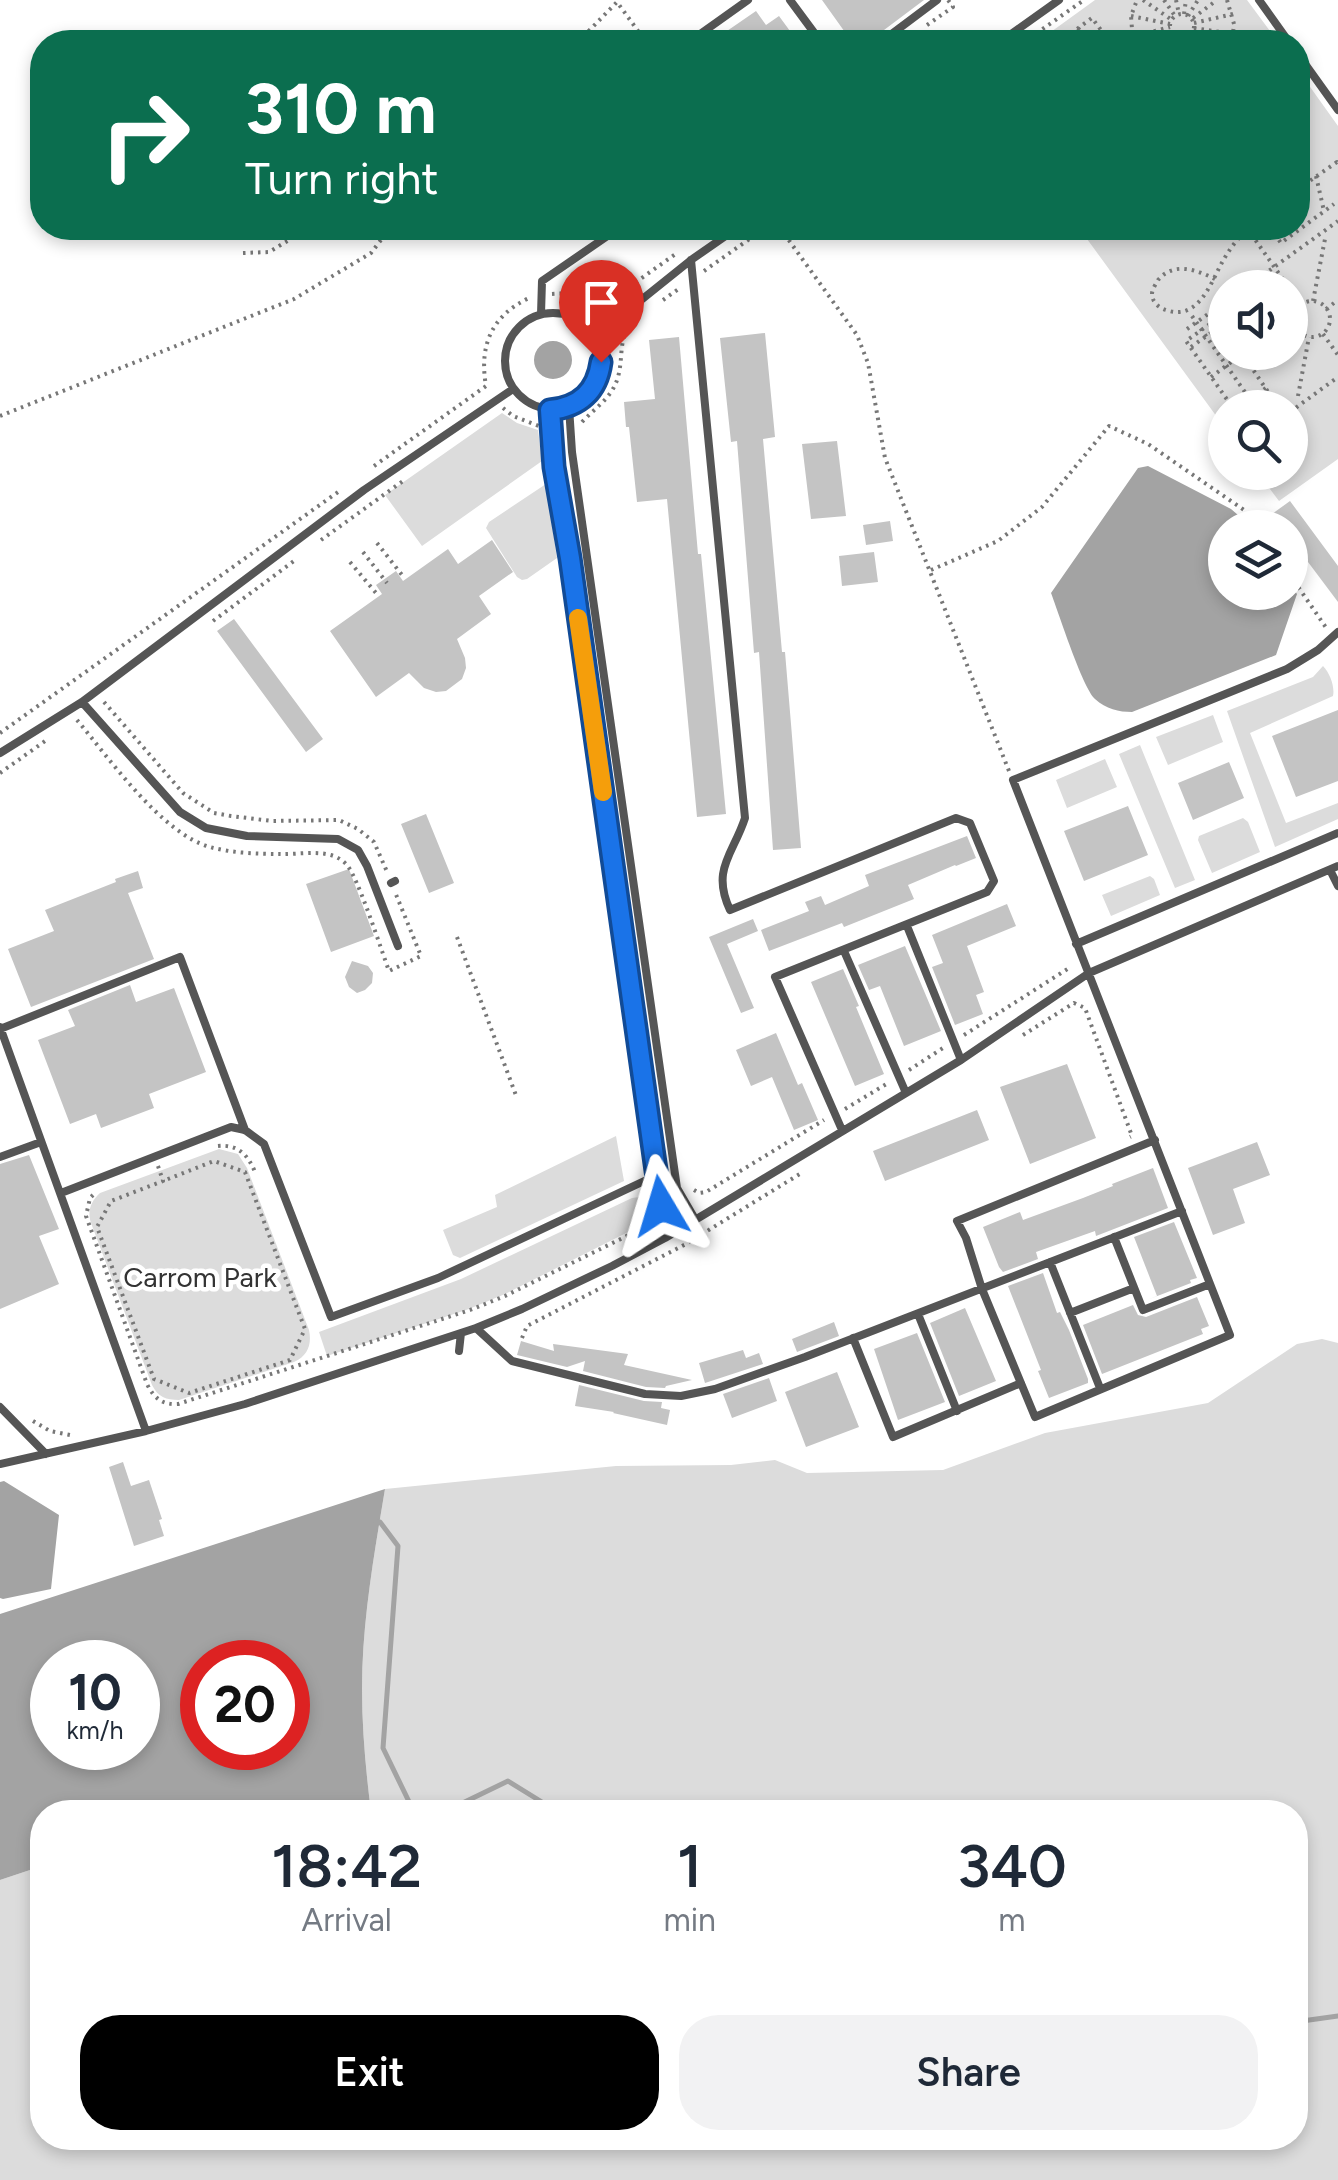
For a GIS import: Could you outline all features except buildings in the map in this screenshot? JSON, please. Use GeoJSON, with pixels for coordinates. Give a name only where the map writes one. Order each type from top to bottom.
{"type":"FeatureCollection","features":[{"type":"Feature","properties":{"kind":"lane"},"geometry":{"type":"LineString","coordinates":[[706,30],[748,0]]}},
{"type":"Feature","properties":{"kind":"lane"},"geometry":{"type":"LineString","coordinates":[[790,0],[811,30]]}},
{"type":"Feature","properties":{"kind":"lane"},"geometry":{"type":"LineString","coordinates":[[897,30],[937,0]]}},
{"type":"Feature","properties":{"kind":"lane"},"geometry":{"type":"LineString","coordinates":[[1017,30],[1060,0]]}},
{"type":"Feature","properties":{"kind":"lane"},"geometry":{"type":"LineString","coordinates":[[1259,0],[1280,30]]}},
{"type":"Feature","properties":{"kind":"lane"},"geometry":{"type":"LineString","coordinates":[[1310,71],[1338,110]]}},
{"type":"Feature","properties":{"kind":"lane"},"geometry":{"type":"LineString","coordinates":[[541,314],[542,281],[602,240]]}},
{"type":"Feature","properties":{"kind":"lane"},"geometry":{"type":"LineString","coordinates":[[595,337],[719,240]]}},
{"type":"Feature","properties":{"kind":"lane"},"geometry":{"type":"LineString","coordinates":[[691,260],[745,818],[721,879],[730,910],[956,818],[970,823],[994,881],[987,892],[776,977],[842,1130]]}},
{"type":"Feature","properties":{"kind":"lane"},"geometry":{"type":"LineString","coordinates":[[556,312],[572,316],[595,337],[600,349],[599,375],[586,397],[550,410],[529,404],[513,389],[504,359],[515,330],[527,320],[556,312]]}},
{"type":"Feature","properties":{"kind":"lane"},"geometry":{"type":"LineString","coordinates":[[0,753],[82,702],[364,490],[513,389]]}},
{"type":"Feature","properties":{"kind":"lane"},"geometry":{"type":"LineString","coordinates":[[569,406],[572,452],[677,1188],[695,1219]]}},
{"type":"Feature","properties":{"kind":"lane"},"geometry":{"type":"LineString","coordinates":[[550,410],[554,467],[664,1238]]}},
{"type":"Feature","properties":{"kind":"lane"},"geometry":{"type":"LineString","coordinates":[[1155,1140],[957,1221],[1035,1417],[1230,1335],[1155,1140],[1013,780],[1287,669],[1335,635]]}},
{"type":"Feature","properties":{"kind":"lane"},"geometry":{"type":"LineString","coordinates":[[82,702],[180,812],[206,828],[246,836],[338,839],[358,850],[398,946]]}},
{"type":"Feature","properties":{"kind":"lane"},"geometry":{"type":"LineString","coordinates":[[1076,944],[1338,833]]}},
{"type":"Feature","properties":{"kind":"lane"},"geometry":{"type":"LineString","coordinates":[[0,1464],[146,1432],[244,1404],[476,1328],[664,1238],[961,1060],[1089,973],[1334,868],[1338,886]]}},
{"type":"Feature","properties":{"kind":"lane"},"geometry":{"type":"LineString","coordinates":[[907,926],[961,1060]]}},
{"type":"Feature","properties":{"kind":"lane"},"geometry":{"type":"LineString","coordinates":[[844,950],[906,1093]]}},
{"type":"Feature","properties":{"kind":"lane"},"geometry":{"type":"LineString","coordinates":[[146,1432],[0,1028],[180,957],[245,1130]]}},
{"type":"Feature","properties":{"kind":"lane"},"geometry":{"type":"LineString","coordinates":[[62,1194],[231,1127],[245,1130],[264,1144],[331,1318],[438,1278],[657,1176]]}},
{"type":"Feature","properties":{"kind":"lane"},"geometry":{"type":"LineString","coordinates":[[0,1157],[41,1142]]}},
{"type":"Feature","properties":{"kind":"lane"},"geometry":{"type":"LineString","coordinates":[[476,1328],[512,1361],[645,1394],[681,1396],[715,1389],[1182,1211]]}},
{"type":"Feature","properties":{"kind":"lane"},"geometry":{"type":"LineString","coordinates":[[1114,1237],[1143,1310],[1210,1284]]}},
{"type":"Feature","properties":{"kind":"lane"},"geometry":{"type":"LineString","coordinates":[[1050,1262],[1100,1388]]}},
{"type":"Feature","properties":{"kind":"lane"},"geometry":{"type":"LineString","coordinates":[[1070,1313],[1134,1288]]}},
{"type":"Feature","properties":{"kind":"lane"},"geometry":{"type":"LineString","coordinates":[[918,1314],[956,1410]]}},
{"type":"Feature","properties":{"kind":"lane"},"geometry":{"type":"LineString","coordinates":[[459,1350],[462,1333]]}},
{"type":"Feature","properties":{"kind":"lane"},"geometry":{"type":"LineString","coordinates":[[853,1338],[893,1437],[1021,1383]]}},
{"type":"Feature","properties":{"kind":"lane"},"geometry":{"type":"LineString","coordinates":[[0,1407],[46,1454]]}},
{"type":"Feature","properties":{"kind":"path"},"geometry":{"type":"LineString","coordinates":[[1041,30],[1084,0]]}},
{"type":"Feature","properties":{"kind":"path"},"geometry":{"type":"LineString","coordinates":[[1132,30],[1131,16],[1140,0],[1182,27]]}},
{"type":"Feature","properties":{"kind":"path"},"geometry":{"type":"LineString","coordinates":[[1164,0],[1182,27]]}},
{"type":"Feature","properties":{"kind":"path"},"geometry":{"type":"LineString","coordinates":[[1176,0],[1182,27]]}},
{"type":"Feature","properties":{"kind":"path"},"geometry":{"type":"LineString","coordinates":[[1182,27],[1186,0]]}},
{"type":"Feature","properties":{"kind":"path"},"geometry":{"type":"LineString","coordinates":[[1182,27],[1198,0]]}},
{"type":"Feature","properties":{"kind":"path"},"geometry":{"type":"LineString","coordinates":[[1182,27],[1217,0]]}},
{"type":"Feature","properties":{"kind":"path"},"geometry":{"type":"LineString","coordinates":[[1227,0],[1234,30]]}},
{"type":"Feature","properties":{"kind":"path"},"geometry":{"type":"LineString","coordinates":[[589,30],[617,1],[637,30]]}},
{"type":"Feature","properties":{"kind":"path"},"geometry":{"type":"LineString","coordinates":[[1131,16],[1182,27],[1233,14]]}},
{"type":"Feature","properties":{"kind":"path"},"geometry":{"type":"LineString","coordinates":[[1078,28],[1092,18],[1101,30]]}},
{"type":"Feature","properties":{"kind":"path"},"geometry":{"type":"LineString","coordinates":[[1310,180],[1338,164]]}},
{"type":"Feature","properties":{"kind":"path"},"geometry":{"type":"LineString","coordinates":[[1316,176],[1324,211]]}},
{"type":"Feature","properties":{"kind":"path"},"geometry":{"type":"LineString","coordinates":[[1310,220],[1334,204]]}},
{"type":"Feature","properties":{"kind":"path"},"geometry":{"type":"LineString","coordinates":[[1270,270],[1338,221]]}},
{"type":"Feature","properties":{"kind":"path"},"geometry":{"type":"LineString","coordinates":[[1314,302],[1326,239]]}},
{"type":"Feature","properties":{"kind":"path"},"geometry":{"type":"LineString","coordinates":[[243,253],[269,252],[289,240]]}},
{"type":"Feature","properties":{"kind":"path"},"geometry":{"type":"LineString","coordinates":[[0,416],[294,299],[372,253],[381,240]]}},
{"type":"Feature","properties":{"kind":"path"},"geometry":{"type":"LineString","coordinates":[[663,301],[748,240]]}},
{"type":"Feature","properties":{"kind":"path"},"geometry":{"type":"LineString","coordinates":[[789,240],[857,335],[868,363],[886,458],[1013,780]]}},
{"type":"Feature","properties":{"kind":"path"},"geometry":{"type":"LineString","coordinates":[[1218,270],[1236,240]]}},
{"type":"Feature","properties":{"kind":"path"},"geometry":{"type":"LineString","coordinates":[[1257,240],[1278,270]]}},
{"type":"Feature","properties":{"kind":"path"},"geometry":{"type":"LineString","coordinates":[[372,467],[486,386],[482,366],[486,344],[493,327],[513,305],[542,294],[612,299],[684,248]]}},
{"type":"Feature","properties":{"kind":"path"},"geometry":{"type":"LineString","coordinates":[[1186,268],[1215,279],[1207,294],[1186,310],[1162,309],[1152,294],[1155,284],[1172,270],[1186,268]]}},
{"type":"Feature","properties":{"kind":"path"},"geometry":{"type":"LineString","coordinates":[[1326,308],[1338,300]]}},
{"type":"Feature","properties":{"kind":"path"},"geometry":{"type":"LineString","coordinates":[[1299,390],[1309,337],[1322,334],[1330,322],[1326,308],[1308,303]]}},
{"type":"Feature","properties":{"kind":"path"},"geometry":{"type":"LineString","coordinates":[[1188,329],[1208,314]]}},
{"type":"Feature","properties":{"kind":"path"},"geometry":{"type":"LineString","coordinates":[[1192,316],[1208,339]]}},
{"type":"Feature","properties":{"kind":"path"},"geometry":{"type":"LineString","coordinates":[[579,426],[600,407],[618,380],[623,337],[633,322]]}},
{"type":"Feature","properties":{"kind":"path"},"geometry":{"type":"LineString","coordinates":[[1330,322],[1338,323]]}},
{"type":"Feature","properties":{"kind":"path"},"geometry":{"type":"LineString","coordinates":[[1208,326],[1186,341],[1220,390]]}},
{"type":"Feature","properties":{"kind":"path"},"geometry":{"type":"LineString","coordinates":[[1322,334],[1338,355]]}},
{"type":"Feature","properties":{"kind":"path"},"geometry":{"type":"LineString","coordinates":[[1190,347],[1206,336]]}},
{"type":"Feature","properties":{"kind":"path"},"geometry":{"type":"LineString","coordinates":[[1211,377],[1221,370]]}},
{"type":"Feature","properties":{"kind":"path"},"geometry":{"type":"LineString","coordinates":[[1254,370],[1266,388],[1264,390]]}},
{"type":"Feature","properties":{"kind":"path"},"geometry":{"type":"LineString","coordinates":[[1308,401],[1338,377]]}},
{"type":"Feature","properties":{"kind":"path"},"geometry":{"type":"LineString","coordinates":[[930,571],[998,541],[1042,507],[1108,426],[1148,444],[1245,510]]}},
{"type":"Feature","properties":{"kind":"path"},"geometry":{"type":"LineString","coordinates":[[0,733],[340,490]]}},
{"type":"Feature","properties":{"kind":"path"},"geometry":{"type":"LineString","coordinates":[[377,543],[401,576]]}},
{"type":"Feature","properties":{"kind":"path"},"geometry":{"type":"LineString","coordinates":[[363,552],[386,583]]}},
{"type":"Feature","properties":{"kind":"path"},"geometry":{"type":"LineString","coordinates":[[350,562],[378,592]]}},
{"type":"Feature","properties":{"kind":"path"},"geometry":{"type":"LineString","coordinates":[[1308,599],[1335,635]]}},
{"type":"Feature","properties":{"kind":"path"},"geometry":{"type":"LineString","coordinates":[[457,938],[517,1098]]}},
{"type":"Feature","properties":{"kind":"path"},"geometry":{"type":"LineString","coordinates":[[691,1188],[698,1193],[706,1192],[1070,968]]}},
{"type":"Feature","properties":{"kind":"path"},"geometry":{"type":"LineString","coordinates":[[1024,1035],[1074,1003],[1085,1008],[1132,1136],[1115,1143]]}},
{"type":"Feature","properties":{"kind":"path"},"geometry":{"type":"LineString","coordinates":[[154,1156],[164,1181]]}},
{"type":"Feature","properties":{"kind":"path"},"geometry":{"type":"LineString","coordinates":[[214,1161],[245,1172],[305,1329],[290,1360],[188,1394],[154,1379],[98,1227],[111,1201],[164,1181],[214,1161]]}},
{"type":"Feature","properties":{"kind":"path"},"geometry":{"type":"LineString","coordinates":[[522,1338],[527,1326],[686,1244],[804,1171]]}},
{"type":"Feature","properties":{"kind":"path"},"geometry":{"type":"LineString","coordinates":[[26,1417],[50,1431],[82,1434]]}},
{"type":"Feature","properties":{"kind":"green space"},"geometry":{"type":"Polygon","coordinates":[[[1095,0],[1247,0],[1269,30],[1054,30],[1095,0]]]}},
{"type":"Feature","properties":{"kind":"green space"},"geometry":{"type":"Polygon","coordinates":[[[1310,87],[1338,126],[1338,459],[1308,480],[1308,390],[1208,390],[1208,405],[1088,240],[1310,240],[1310,87]]]}},
{"type":"Feature","properties":{"kind":"green space"},"geometry":{"type":"Polygon","coordinates":[[[502,413],[538,430],[542,461],[422,546],[385,495],[502,413]]]}},
{"type":"Feature","properties":{"kind":"green space"},"geometry":{"type":"Polygon","coordinates":[[[546,484],[557,558],[522,580],[486,528],[489,522],[546,484]]]}},
{"type":"Feature","properties":{"kind":"green space"},"geometry":{"type":"Polygon","coordinates":[[[1271,490],[1294,490],[1279,501],[1271,490]]]}},
{"type":"Feature","properties":{"kind":"green space"},"geometry":{"type":"Polygon","coordinates":[[[1323,666],[1331,680],[1333,696],[1250,733],[1286,823],[1338,803],[1338,819],[1275,847],[1227,711],[1313,677],[1323,666]]]}},
{"type":"Feature","properties":{"kind":"green space"},"geometry":{"type":"Polygon","coordinates":[[[1213,715],[1223,742],[1168,765],[1156,737],[1213,715]]]}},
{"type":"Feature","properties":{"kind":"green space"},"geometry":{"type":"Polygon","coordinates":[[[1140,745],[1195,880],[1175,888],[1119,754],[1140,745]]]}},
{"type":"Feature","properties":{"kind":"green space"},"geometry":{"type":"Polygon","coordinates":[[[1105,759],[1117,787],[1067,808],[1056,780],[1105,759]]]}},
{"type":"Feature","properties":{"kind":"green space"},"geometry":{"type":"Polygon","coordinates":[[[1243,818],[1260,852],[1212,873],[1199,836],[1243,818]]]}},
{"type":"Feature","properties":{"kind":"green space"},"geometry":{"type":"Polygon","coordinates":[[[1150,876],[1160,895],[1111,916],[1102,895],[1150,876]]]}},
{"type":"Feature","properties":{"kind":"green space"},"geometry":{"type":"Polygon","coordinates":[[[616,1136],[624,1181],[460,1258],[453,1255],[443,1230],[497,1207],[495,1195],[616,1136]]]}},
{"type":"Feature","properties":{"kind":"green space","name":"Carrom Park"},"geometry":{"type":"Polygon","coordinates":[[[219,1149],[238,1154],[247,1168],[309,1330],[309,1345],[306,1353],[294,1362],[179,1400],[170,1399],[152,1385],[91,1223],[90,1210],[100,1193],[219,1149]]]}},
{"type":"Feature","properties":{"kind":"green space"},"geometry":{"type":"Polygon","coordinates":[[[647,1196],[649,1216],[640,1226],[505,1294],[327,1356],[319,1332],[461,1279],[632,1198],[647,1196]]]}},
{"type":"Feature","properties":{"kind":"green space"},"geometry":{"type":"Polygon","coordinates":[[[1322,1339],[1338,1343],[1338,2180],[0,2180],[0,1880],[30,1870],[30,2150],[1308,2150],[1308,1800],[370,1800],[362,1704],[369,1589],[385,1489],[616,1466],[731,1465],[775,1460],[807,1473],[943,1470],[1045,1433],[1208,1403],[1297,1344],[1322,1339]]]}},
{"type":"Feature","properties":{"kind":"shaded area"},"geometry":{"type":"Polygon","coordinates":[[[553,341],[567,346],[572,360],[567,374],[553,379],[539,374],[534,360],[539,346],[553,341]]]}},
{"type":"Feature","properties":{"kind":"shaded area"},"geometry":{"type":"Polygon","coordinates":[[[1148,466],[1232,510],[1208,510],[1208,610],[1291,610],[1276,655],[1127,712],[1104,705],[1090,692],[1051,593],[1138,468],[1148,466]]]}},
{"type":"Feature","properties":{"kind":"shaded area"},"geometry":{"type":"Polygon","coordinates":[[[0,1482],[59,1515],[51,1589],[3,1599],[0,1482]]]}},
{"type":"Feature","properties":{"kind":"shaded area"},"geometry":{"type":"Polygon","coordinates":[[[385,1489],[364,1639],[362,1704],[370,1800],[30,1800],[30,1870],[0,1880],[0,1614],[385,1489]]]}},
{"type":"Feature","properties":{"kind":"waterway"},"geometry":{"type":"LineString","coordinates":[[376,1523],[380,1522],[398,1546],[383,1748],[408,1800]]}},
{"type":"Feature","properties":{"kind":"waterway"},"geometry":{"type":"LineString","coordinates":[[469,1800],[508,1781],[539,1800]]}},
{"type":"Feature","properties":{"kind":"waterway"},"geometry":{"type":"LineString","coordinates":[[1308,2020],[1338,2016]]}},
{"type":"Feature","properties":{"kind":"slow traffic"},"geometry":{"type":"LineString","coordinates":[[578,618],[603,792]]}},
{"type":"Feature","properties":{"kind":"route"},"geometry":{"type":"LineString","coordinates":[[601,362],[599,375],[586,397],[563,409],[550,410],[554,467],[661,1206]]}}]}
